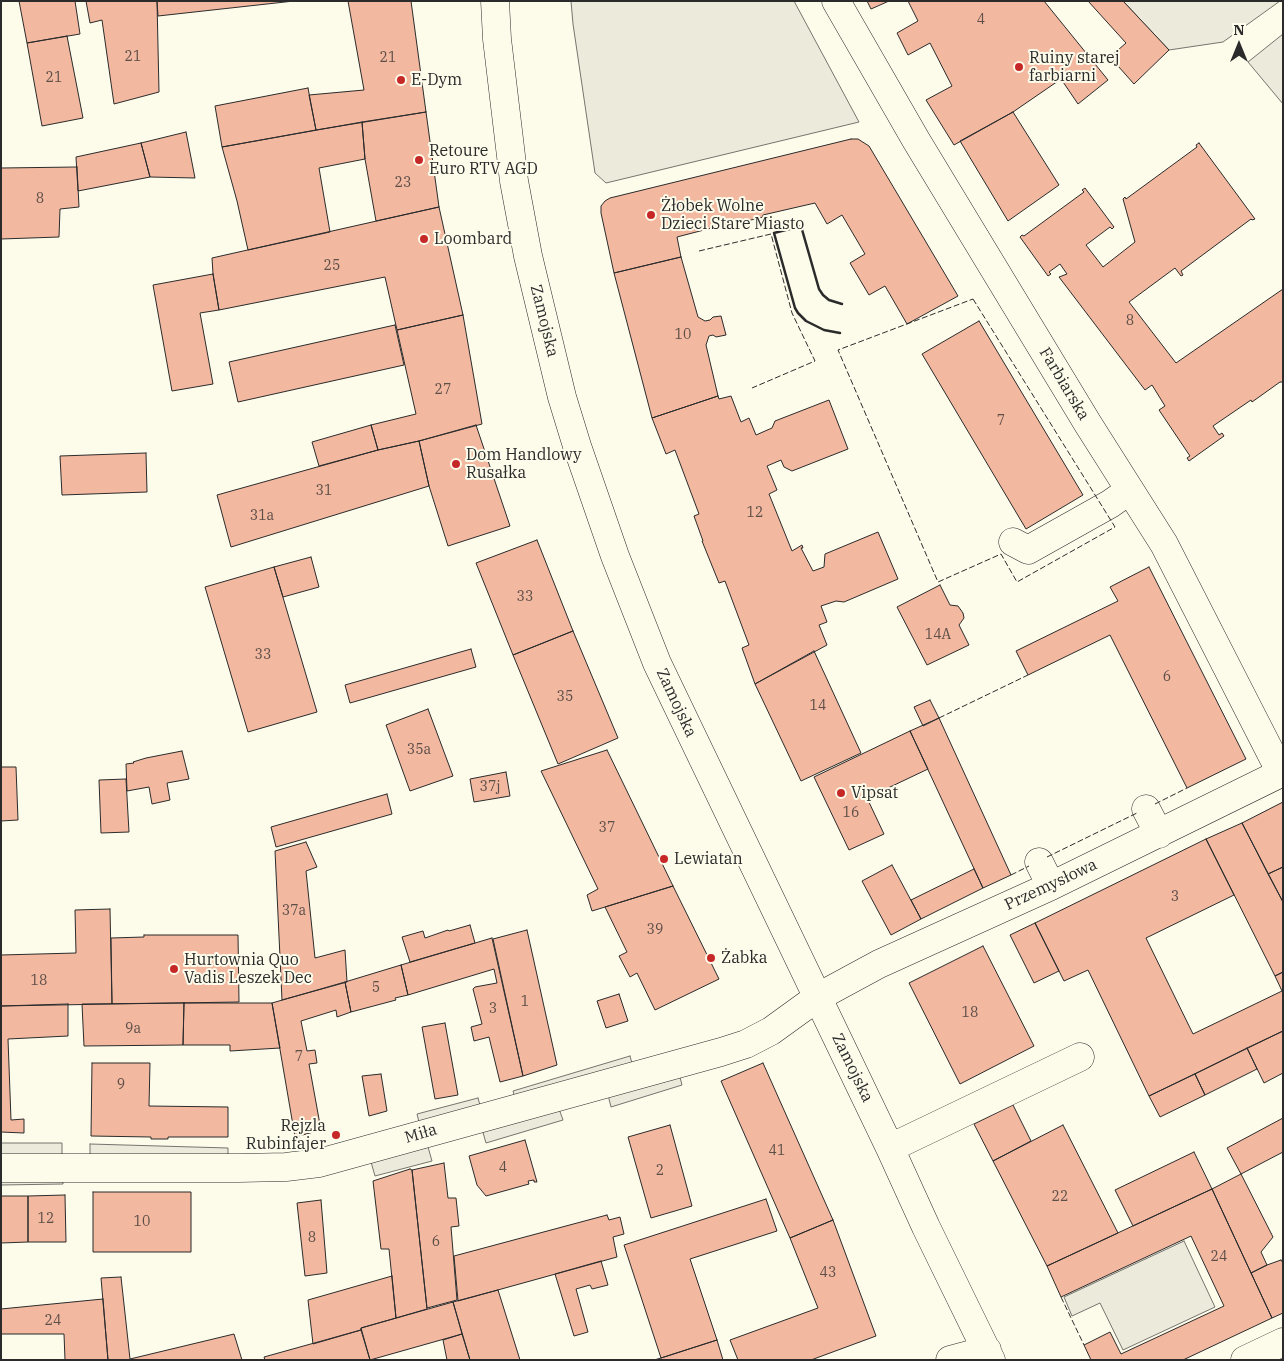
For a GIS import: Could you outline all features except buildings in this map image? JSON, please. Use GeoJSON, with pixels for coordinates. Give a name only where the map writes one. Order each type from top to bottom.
{"type":"FeatureCollection","features":[{"type":"Feature","properties":{"kind":"street"},"geometry":{"type":"LineString","coordinates":[[479,1],[497,39]]}},
{"type":"Feature","properties":{"kind":"street","name":"Zamojska"},"geometry":{"type":"LineString","coordinates":[[495,1],[497,39],[514,181],[526,247],[562,397],[615,556],[657,663],[989,1355]]}},
{"type":"Feature","properties":{"kind":"street","name":"Farbiarska"},"geometry":{"type":"LineString","coordinates":[[836,1],[921,148],[1088,424],[1164,544],[1282,773]]}},
{"type":"Feature","properties":{"kind":"street"},"geometry":{"type":"LineString","coordinates":[[1012,542],[1028,550],[1110,504],[1130,490]]}},
{"type":"Feature","properties":{"kind":"street","name":"Przemysłowa"},"geometry":{"type":"LineString","coordinates":[[818,997],[879,964],[1051,886],[1282,773]]}},
{"type":"Feature","properties":{"kind":"street"},"geometry":{"type":"LineString","coordinates":[[1146,809],[1159,834]]}},
{"type":"Feature","properties":{"kind":"street"},"geometry":{"type":"LineString","coordinates":[[1039,862],[1051,886]]}},
{"type":"Feature","properties":{"kind":"street","name":"Miła"},"geometry":{"type":"LineString","coordinates":[[1,1168],[239,1168],[286,1167],[319,1162],[746,1044],[771,1031],[818,997]]}},
{"type":"Feature","properties":{"kind":"street"},"geometry":{"type":"LineString","coordinates":[[890,1148],[1080,1057]]}},
{"type":"Feature","properties":{"kind":"street"},"geometry":{"type":"LineString","coordinates":[[1244,1360],[1283,1342]]}},
{"type":"Feature","properties":{"kind":"street"},"geometry":{"type":"LineString","coordinates":[[950,1360],[989,1355]]}},
{"type":"Feature","properties":{"kind":"shaded area"},"geometry":{"type":"Polygon","coordinates":[[[571,1],[794,1],[859,122],[606,183],[595,173],[571,1]]]}},
{"type":"Feature","properties":{"kind":"shaded area"},"geometry":{"type":"Polygon","coordinates":[[[1123,1],[1280,1],[1223,42],[1169,50],[1123,1]]]}},
{"type":"Feature","properties":{"kind":"shaded area"},"geometry":{"type":"Polygon","coordinates":[[[1283,34],[1283,104],[1248,62],[1283,34]]]}},
{"type":"Feature","properties":{"kind":"shaded area"},"geometry":{"type":"Polygon","coordinates":[[[630,1056],[633,1067],[516,1101],[513,1091],[630,1056]]]}},
{"type":"Feature","properties":{"kind":"shaded area"},"geometry":{"type":"Polygon","coordinates":[[[679,1073],[682,1085],[611,1107],[608,1095],[679,1073]]]}},
{"type":"Feature","properties":{"kind":"shaded area"},"geometry":{"type":"Polygon","coordinates":[[[478,1098],[481,1109],[420,1126],[417,1114],[478,1098]]]}},
{"type":"Feature","properties":{"kind":"shaded area"},"geometry":{"type":"Polygon","coordinates":[[[558,1106],[563,1120],[486,1143],[482,1129],[558,1106]]]}},
{"type":"Feature","properties":{"kind":"shaded area"},"geometry":{"type":"Polygon","coordinates":[[[1,1143],[62,1143],[62,1156],[1,1157],[1,1143]]]}},
{"type":"Feature","properties":{"kind":"shaded area"},"geometry":{"type":"Polygon","coordinates":[[[90,1144],[228,1148],[228,1160],[90,1156],[90,1144]]]}},
{"type":"Feature","properties":{"kind":"shaded area"},"geometry":{"type":"Polygon","coordinates":[[[428,1147],[432,1161],[375,1176],[371,1162],[428,1147]]]}},
{"type":"Feature","properties":{"kind":"shaded area"},"geometry":{"type":"Polygon","coordinates":[[[63,1173],[63,1184],[1,1185],[1,1174],[63,1173]]]}},
{"type":"Feature","properties":{"kind":"shaded area"},"geometry":{"type":"Polygon","coordinates":[[[1184,1241],[1215,1307],[1123,1350],[1100,1303],[1072,1316],[1064,1297],[1184,1241]]]}},
{"type":"Feature","properties":{"kind":"fence"},"geometry":{"type":"LineString","coordinates":[[699,251],[771,234],[792,313],[815,361],[752,388]]}},
{"type":"Feature","properties":{"kind":"fence"},"geometry":{"type":"LineString","coordinates":[[973,299],[1115,527],[1017,582],[1001,554],[938,582],[838,350],[973,299]]}},
{"type":"Feature","properties":{"kind":"fence"},"geometry":{"type":"LineString","coordinates":[[939,718],[1028,675]]}},
{"type":"Feature","properties":{"kind":"fence"},"geometry":{"type":"LineString","coordinates":[[1155,804],[1187,788]]}},
{"type":"Feature","properties":{"kind":"fence"},"geometry":{"type":"LineString","coordinates":[[1047,857],[1137,813]]}},
{"type":"Feature","properties":{"kind":"fence"},"geometry":{"type":"LineString","coordinates":[[1011,875],[1029,866]]}},
{"type":"Feature","properties":{"kind":"fence"},"geometry":{"type":"LineString","coordinates":[[1061,1297],[1084,1345]]}},
{"type":"Feature","properties":{"kind":"wall"},"geometry":{"type":"LineString","coordinates":[[840,333],[824,330],[806,321],[798,313],[774,233],[801,226],[819,289],[829,300],[842,304]]}},
{"type":"Feature","properties":{"kind":"place","name":"Ruiny starej farbiarni"},"geometry":{"type":"Point","coordinates":[1019,67]}},
{"type":"Feature","properties":{"kind":"place","name":"E-Dym"},"geometry":{"type":"Point","coordinates":[401,80]}},
{"type":"Feature","properties":{"kind":"place","name":"Retoure Euro RTV AGD"},"geometry":{"type":"Point","coordinates":[419,160]}},
{"type":"Feature","properties":{"kind":"place","name":"Żłobek Wolne Dzieci Stare Miasto"},"geometry":{"type":"Point","coordinates":[651,215]}},
{"type":"Feature","properties":{"kind":"place","name":"Loombard"},"geometry":{"type":"Point","coordinates":[424,239]}},
{"type":"Feature","properties":{"kind":"place","name":"Dom Handlowy Rusałka"},"geometry":{"type":"Point","coordinates":[456,464]}},
{"type":"Feature","properties":{"kind":"place","name":"Vipsat"},"geometry":{"type":"Point","coordinates":[841,793]}},
{"type":"Feature","properties":{"kind":"place","name":"Lewiatan"},"geometry":{"type":"Point","coordinates":[664,859]}},
{"type":"Feature","properties":{"kind":"place","name":"Żabka"},"geometry":{"type":"Point","coordinates":[711,958]}},
{"type":"Feature","properties":{"kind":"place","name":"Hurtownia Quo Vadis Leszek Dec"},"geometry":{"type":"Point","coordinates":[174,969]}},
{"type":"Feature","properties":{"kind":"place","name":"Rejzla Rubinfajer"},"geometry":{"type":"Point","coordinates":[336,1135]}}]}
